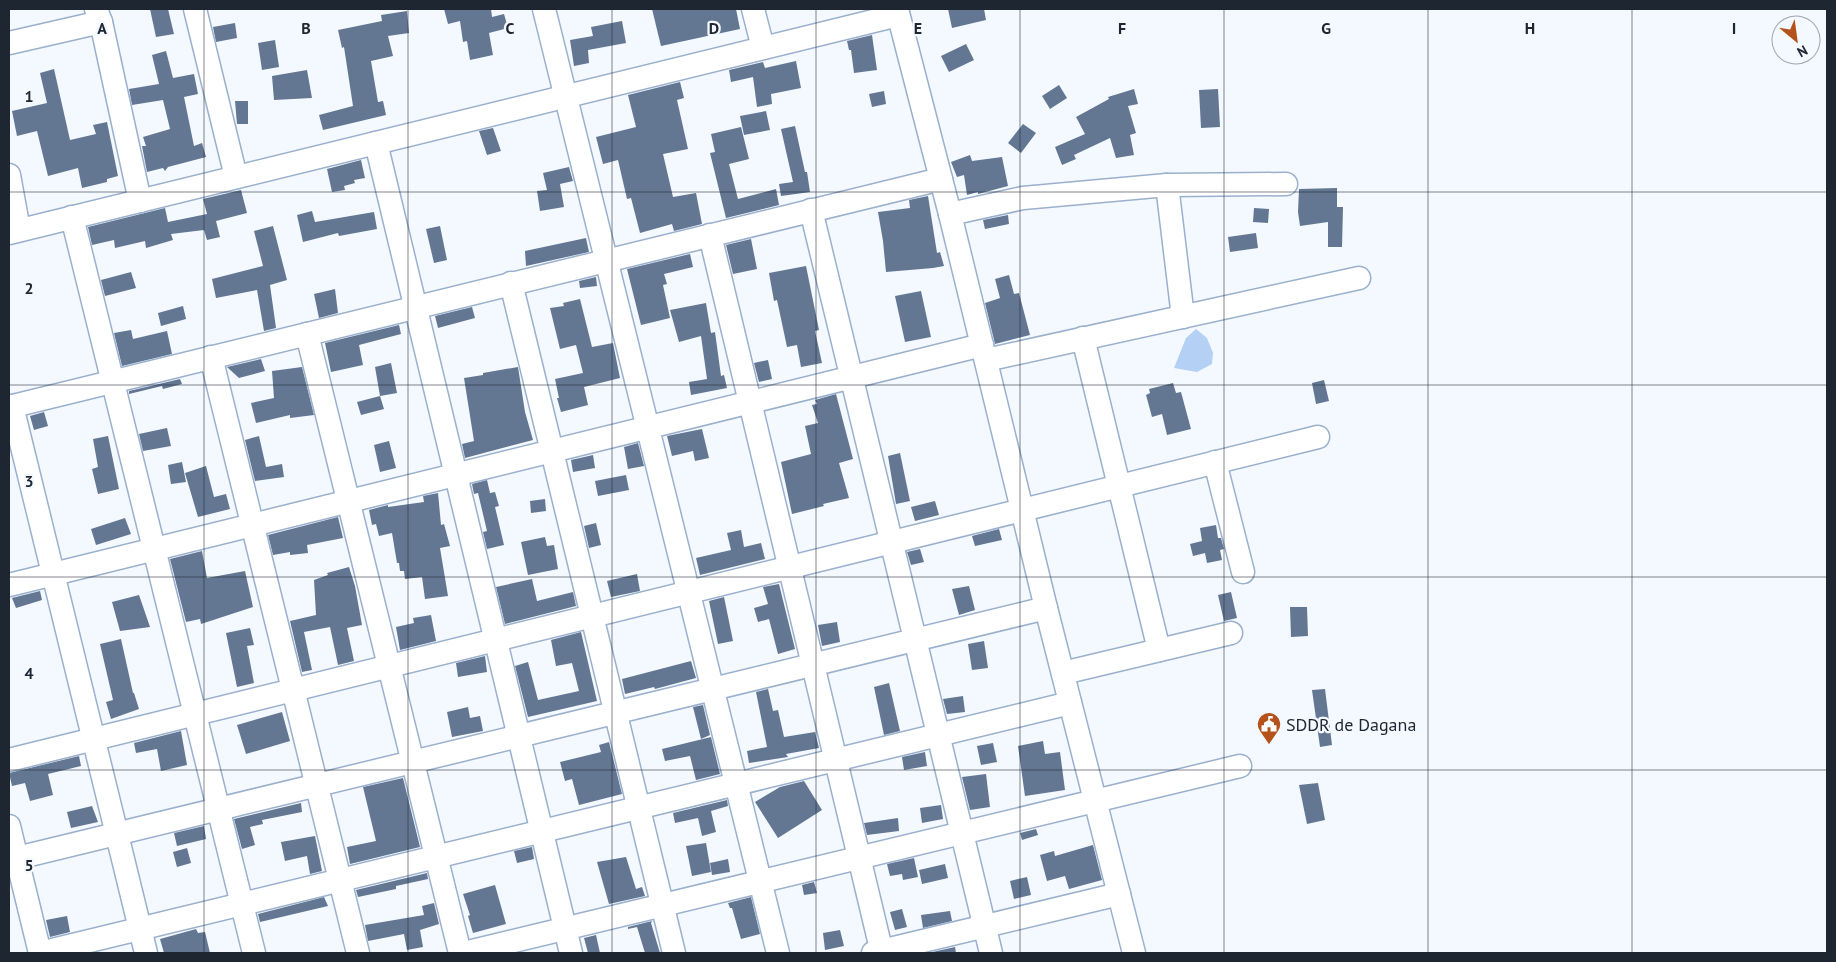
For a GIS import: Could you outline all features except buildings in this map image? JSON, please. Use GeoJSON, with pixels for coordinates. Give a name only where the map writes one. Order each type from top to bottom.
{"type":"FeatureCollection","features":[{"type":"Feature","properties":{"kind":"street"},"geometry":{"type":"LineString","coordinates":[[195,9],[236,178]]}},
{"type":"Feature","properties":{"kind":"street"},"geometry":{"type":"LineString","coordinates":[[544,9],[778,953]]}},
{"type":"Feature","properties":{"kind":"street"},"geometry":{"type":"LineString","coordinates":[[753,9],[763,48]]}},
{"type":"Feature","properties":{"kind":"street"},"geometry":{"type":"LineString","coordinates":[[9,174],[14,232],[763,48],[898,12],[1134,953]]}},
{"type":"Feature","properties":{"kind":"street"},"geometry":{"type":"LineString","coordinates":[[9,43],[99,16],[140,201]]}},
{"type":"Feature","properties":{"kind":"street"},"geometry":{"type":"LineString","coordinates":[[376,143],[571,953]]}},
{"type":"Feature","properties":{"kind":"street"},"geometry":{"type":"LineString","coordinates":[[146,953],[10,406],[941,178]]}},
{"type":"Feature","properties":{"kind":"street"},"geometry":{"type":"LineString","coordinates":[[950,214],[1023,198],[1167,185],[1286,184]]}},
{"type":"Feature","properties":{"kind":"street"},"geometry":{"type":"LineString","coordinates":[[1167,185],[1183,317]]}},
{"type":"Feature","properties":{"kind":"street"},"geometry":{"type":"LineString","coordinates":[[811,210],[991,953]]}},
{"type":"Feature","properties":{"kind":"street"},"geometry":{"type":"LineString","coordinates":[[72,218],[254,953]]}},
{"type":"Feature","properties":{"kind":"street"},"geometry":{"type":"LineString","coordinates":[[710,235],[836,760],[879,953],[1119,894]]}},
{"type":"Feature","properties":{"kind":"street"},"geometry":{"type":"LineString","coordinates":[[9,585],[851,377],[984,352],[1084,338],[1359,278]]}},
{"type":"Feature","properties":{"kind":"street"},"geometry":{"type":"LineString","coordinates":[[511,284],[674,953]]}},
{"type":"Feature","properties":{"kind":"street"},"geometry":{"type":"LineString","coordinates":[[307,334],[460,953]]}},
{"type":"Feature","properties":{"kind":"street"},"geometry":{"type":"LineString","coordinates":[[1084,338],[1159,650]]}},
{"type":"Feature","properties":{"kind":"street"},"geometry":{"type":"LineString","coordinates":[[211,357],[358,953]]}},
{"type":"Feature","properties":{"kind":"street"},"geometry":{"type":"LineString","coordinates":[[9,760],[1318,437]]}},
{"type":"Feature","properties":{"kind":"street"},"geometry":{"type":"LineString","coordinates":[[1215,462],[1243,572]]}},
{"type":"Feature","properties":{"kind":"street"},"geometry":{"type":"LineString","coordinates":[[13,859],[1046,608]]}},
{"type":"Feature","properties":{"kind":"street"},"geometry":{"type":"LineString","coordinates":[[1063,672],[1232,633]]}},
{"type":"Feature","properties":{"kind":"street"},"geometry":{"type":"LineString","coordinates":[[9,826],[13,859],[40,953],[1070,702]]}},
{"type":"Feature","properties":{"kind":"street"},"geometry":{"type":"LineString","coordinates":[[464,953],[1240,766]]}},
{"type":"Feature","properties":{"kind":"shaded area"},"geometry":{"type":"Polygon","coordinates":[[[1196,329],[1207,338],[1213,353],[1212,364],[1197,372],[1174,368],[1186,338],[1196,329]]]}},
{"type":"Feature","properties":{"kind":"place","name":"SDDR de Dagana"},"geometry":{"type":"Point","coordinates":[1269,745]}}]}
